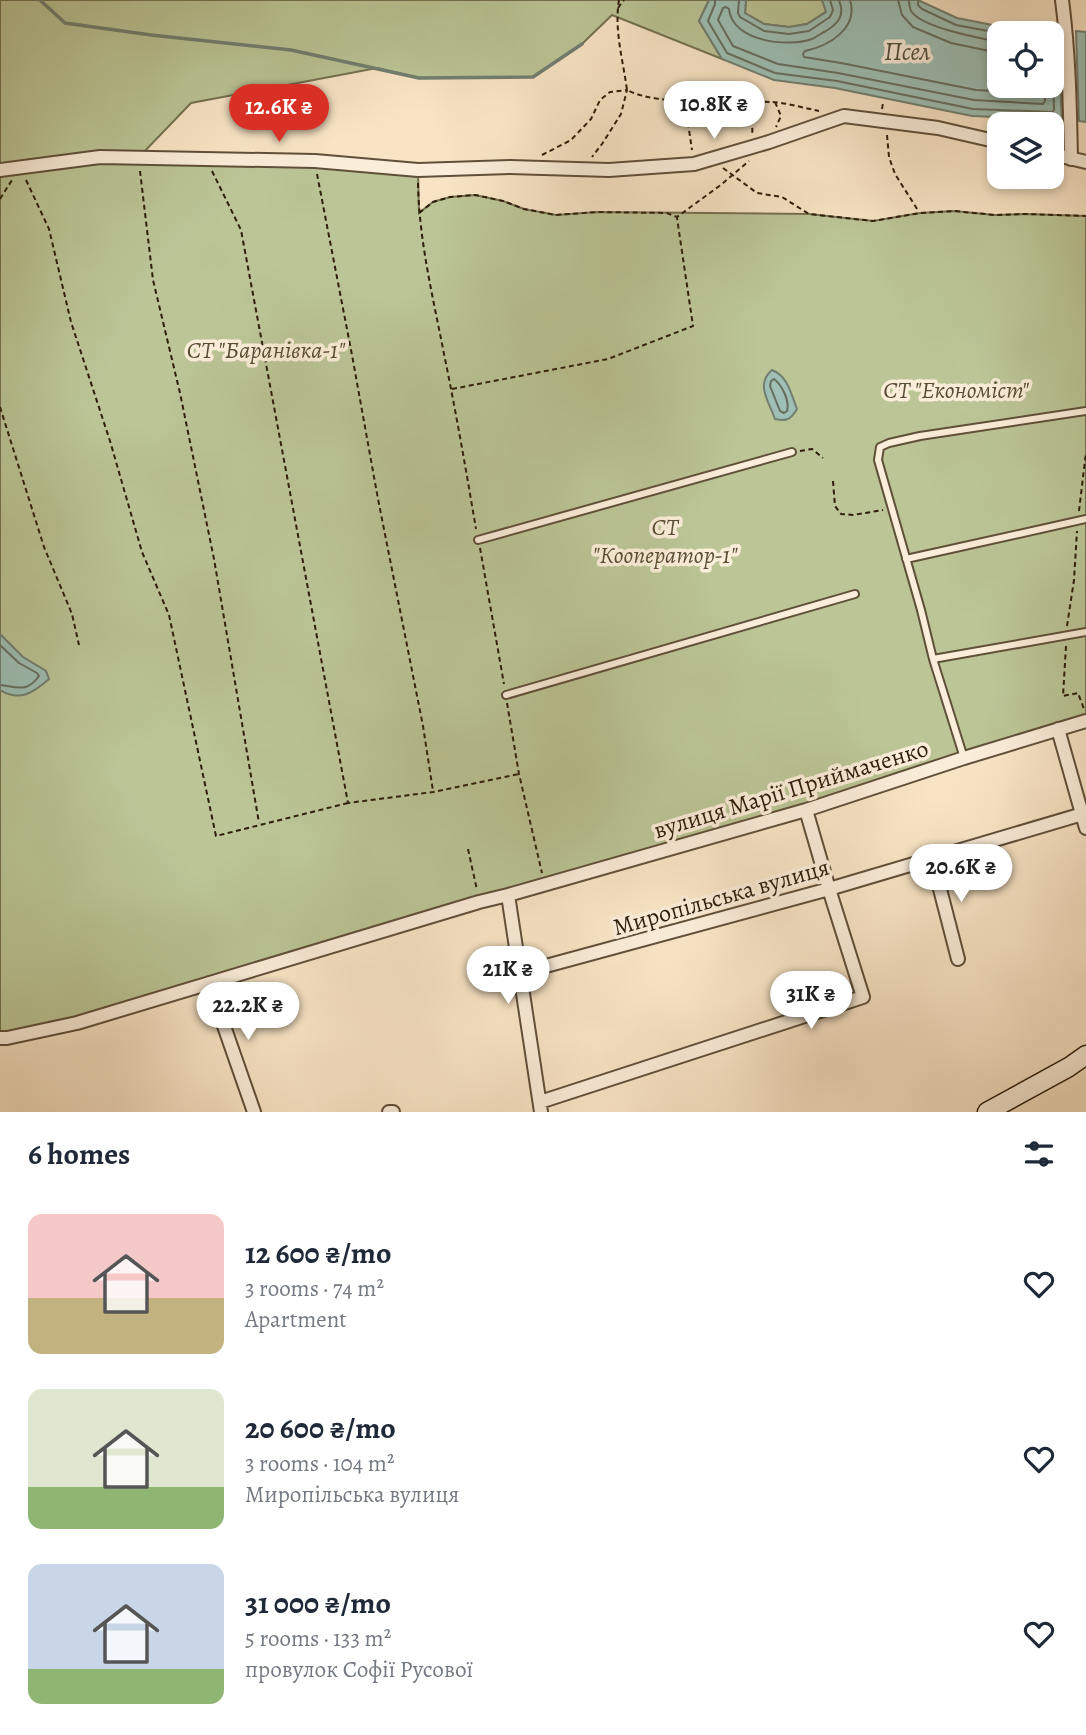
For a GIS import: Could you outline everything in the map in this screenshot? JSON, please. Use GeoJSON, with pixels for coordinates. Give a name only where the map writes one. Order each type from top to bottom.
{"type":"FeatureCollection","features":[{"type":"Feature","properties":{"kind":"main road"},"geometry":{"type":"LineString","coordinates":[[987,1112],[1069,1068],[1086,1055]]}},
{"type":"Feature","properties":{"kind":"street"},"geometry":{"type":"LineString","coordinates":[[1062,0],[1070,89],[1071,159]]}},
{"type":"Feature","properties":{"kind":"street"},"geometry":{"type":"LineString","coordinates":[[0,170],[100,157],[315,161],[418,170],[510,167],[609,170],[694,164],[844,116],[938,128],[987,139]]}},
{"type":"Feature","properties":{"kind":"street"},"geometry":{"type":"LineString","coordinates":[[1064,158],[1086,162]]}},
{"type":"Feature","properties":{"kind":"street","name":"вулиця Марії Приймаченко"},"geometry":{"type":"LineString","coordinates":[[0,1038],[78,1023],[479,902],[806,810],[1086,719]]}},
{"type":"Feature","properties":{"kind":"street"},"geometry":{"type":"LineString","coordinates":[[1058,729],[1086,828]]}},
{"type":"Feature","properties":{"kind":"street"},"geometry":{"type":"LineString","coordinates":[[508,895],[540,1107],[863,997],[806,810]]}},
{"type":"Feature","properties":{"kind":"street","name":"Миропільська вулиця"},"geometry":{"type":"LineString","coordinates":[[520,973],[829,889],[1084,814]]}},
{"type":"Feature","properties":{"kind":"street"},"geometry":{"type":"LineString","coordinates":[[932,858],[958,958]]}},
{"type":"Feature","properties":{"kind":"street"},"geometry":{"type":"LineString","coordinates":[[209,983],[254,1112]]}},
{"type":"Feature","properties":{"kind":"lane"},"geometry":{"type":"LineString","coordinates":[[964,758],[877,460],[880,447],[920,436],[1086,411]]}},
{"type":"Feature","properties":{"kind":"lane"},"geometry":{"type":"LineString","coordinates":[[478,540],[792,452]]}},
{"type":"Feature","properties":{"kind":"lane"},"geometry":{"type":"LineString","coordinates":[[906,559],[1086,519]]}},
{"type":"Feature","properties":{"kind":"lane"},"geometry":{"type":"LineString","coordinates":[[506,695],[855,594]]}},
{"type":"Feature","properties":{"kind":"lane"},"geometry":{"type":"LineString","coordinates":[[933,659],[1086,632]]}},
{"type":"Feature","properties":{"kind":"path"},"geometry":{"type":"LineString","coordinates":[[582,169],[603,144],[621,114],[627,90],[619,39],[619,0]]}},
{"type":"Feature","properties":{"kind":"path"},"geometry":{"type":"LineString","coordinates":[[618,8],[624,0]]}},
{"type":"Feature","properties":{"kind":"path"},"geometry":{"type":"LineString","coordinates":[[536,157],[570,140],[591,119],[600,100],[610,92],[627,90],[638,96],[673,100],[775,102],[821,112]]}},
{"type":"Feature","properties":{"kind":"path"},"geometry":{"type":"LineString","coordinates":[[673,100],[688,123],[694,164]]}},
{"type":"Feature","properties":{"kind":"path"},"geometry":{"type":"LineString","coordinates":[[717,101],[747,115],[753,132],[747,148]]}},
{"type":"Feature","properties":{"kind":"path"},"geometry":{"type":"LineString","coordinates":[[677,217],[733,175],[769,142],[781,116],[775,102]]}},
{"type":"Feature","properties":{"kind":"path"},"geometry":{"type":"LineString","coordinates":[[890,122],[887,135],[889,157],[895,174],[920,213]]}},
{"type":"Feature","properties":{"kind":"path"},"geometry":{"type":"LineString","coordinates":[[138,158],[153,280],[180,393],[211,546],[260,824]]}},
{"type":"Feature","properties":{"kind":"path"},"geometry":{"type":"LineString","coordinates":[[206,159],[241,230],[348,803]]}},
{"type":"Feature","properties":{"kind":"path"},"geometry":{"type":"LineString","coordinates":[[711,159],[757,193],[782,197],[809,214],[873,221],[920,213],[954,211],[995,215],[1086,216]]}},
{"type":"Feature","properties":{"kind":"path"},"geometry":{"type":"LineString","coordinates":[[315,161],[377,499],[423,726],[433,793]]}},
{"type":"Feature","properties":{"kind":"path"},"geometry":{"type":"LineString","coordinates":[[0,200],[20,168]]}},
{"type":"Feature","properties":{"kind":"path"},"geometry":{"type":"LineString","coordinates":[[20,168],[49,229],[71,322],[110,441],[142,552],[169,615],[216,836],[348,803],[433,793],[519,774]]}},
{"type":"Feature","properties":{"kind":"path"},"geometry":{"type":"LineString","coordinates":[[418,170],[422,243],[451,389],[519,774],[544,884]]}},
{"type":"Feature","properties":{"kind":"path"},"geometry":{"type":"LineString","coordinates":[[419,213],[433,202],[450,197],[475,195],[555,215],[597,212],[667,213],[677,217]]}},
{"type":"Feature","properties":{"kind":"path"},"geometry":{"type":"LineString","coordinates":[[451,389],[608,359],[693,326],[677,217]]}},
{"type":"Feature","properties":{"kind":"path"},"geometry":{"type":"LineString","coordinates":[[0,407],[44,547],[72,614],[79,645]]}},
{"type":"Feature","properties":{"kind":"path"},"geometry":{"type":"LineString","coordinates":[[792,452],[812,449],[823,458]]}},
{"type":"Feature","properties":{"kind":"path"},"geometry":{"type":"LineString","coordinates":[[1086,452],[1066,636],[1063,696],[1078,693],[1086,719]]}},
{"type":"Feature","properties":{"kind":"path"},"geometry":{"type":"LineString","coordinates":[[833,481],[835,506],[841,514],[853,515],[891,509]]}},
{"type":"Feature","properties":{"kind":"path"},"geometry":{"type":"LineString","coordinates":[[468,849],[479,902]]}},
{"type":"Feature","properties":{"kind":"green space"},"geometry":{"type":"Polygon","coordinates":[[[0,0],[709,0],[699,21],[722,59],[612,15],[582,44],[533,77],[419,78],[377,68],[191,103],[139,157],[418,170],[419,213],[433,202],[450,197],[475,195],[556,215],[597,212],[809,214],[873,221],[920,213],[954,211],[995,215],[1086,216],[1086,721],[78,1023],[0,1038],[0,0]]]}},
{"type":"Feature","properties":{"kind":"green space"},"geometry":{"type":"Polygon","coordinates":[[[746,0],[822,0],[827,11],[807,24],[789,27],[764,24],[745,13],[746,0]]]}},
{"type":"Feature","properties":{"kind":"water","name":"Псел"},"geometry":{"type":"Polygon","coordinates":[[[709,0],[746,0],[745,13],[764,24],[789,27],[807,24],[826,12],[822,0],[918,0],[957,18],[987,24],[987,98],[1061,98],[1062,112],[987,112],[987,117],[972,116],[835,88],[774,80],[722,59],[699,21],[709,0]]]}},
{"type":"Feature","properties":{"kind":"water"},"geometry":{"type":"Polygon","coordinates":[[[1076,31],[1086,32],[1086,122],[1079,121],[1076,31]]]}},
{"type":"Feature","properties":{"kind":"water"},"geometry":{"type":"Polygon","coordinates":[[[772,370],[785,381],[797,409],[786,420],[775,419],[765,393],[764,381],[772,370]]]}},
{"type":"Feature","properties":{"kind":"water"},"geometry":{"type":"Polygon","coordinates":[[[0,634],[23,657],[46,671],[49,679],[26,694],[7,694],[0,690],[0,634]]]}},
{"type":"Feature","properties":{"kind":"waterway"},"geometry":{"type":"LineString","coordinates":[[40,0],[65,23],[291,50],[419,78],[533,77],[582,44]]}},
{"type":"Feature","properties":{"kind":"park label","name":"СТ \"Баранівка-1\""},"geometry":{"type":"Point","coordinates":[266,350]}},
{"type":"Feature","properties":{"kind":"park label","name":"СТ \"Економіст\""},"geometry":{"type":"Point","coordinates":[956,390]}},
{"type":"Feature","properties":{"kind":"park label","name":"СТ \"Кооператор-1\""},"geometry":{"type":"Point","coordinates":[665,541]}}]}
